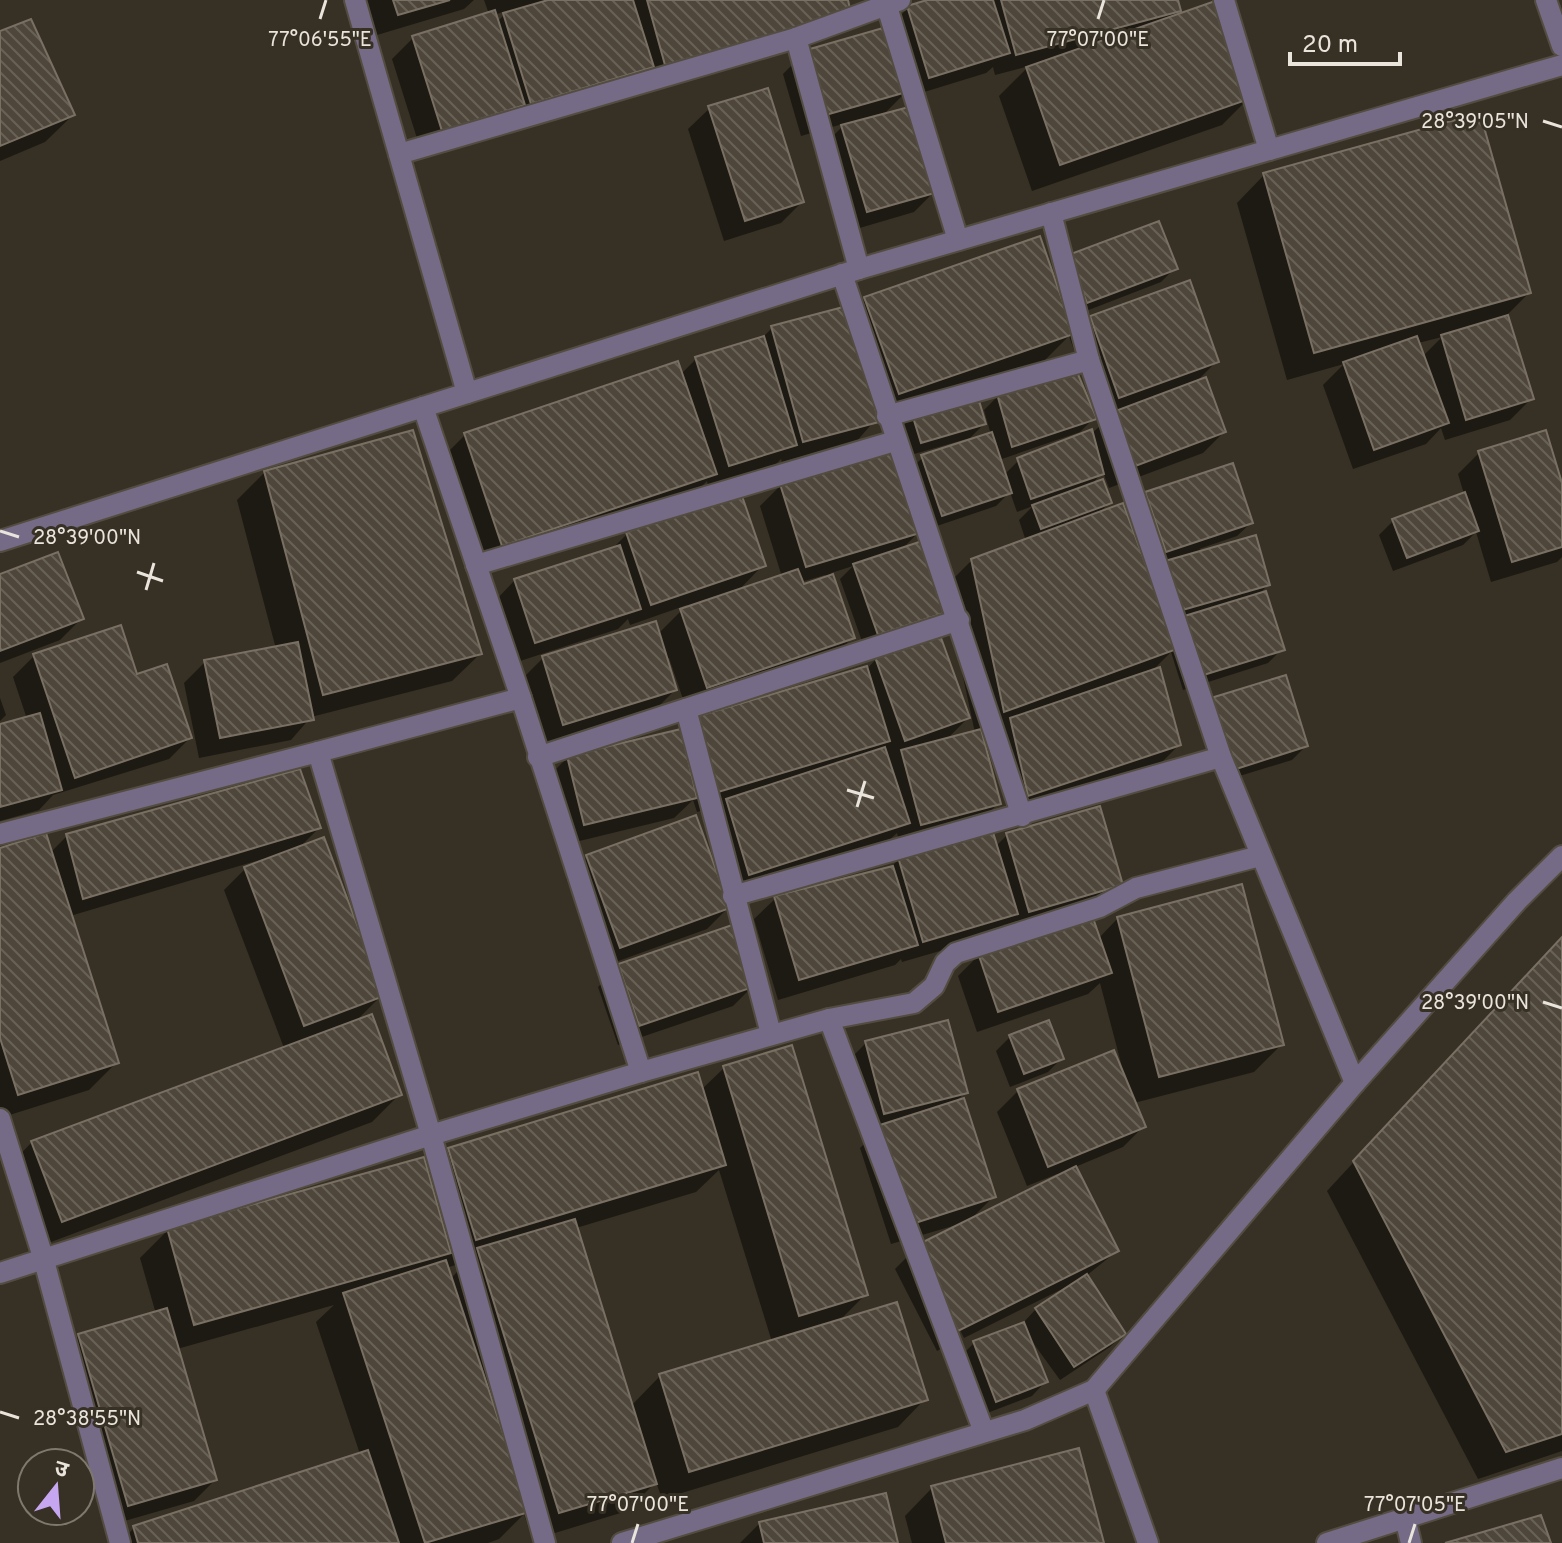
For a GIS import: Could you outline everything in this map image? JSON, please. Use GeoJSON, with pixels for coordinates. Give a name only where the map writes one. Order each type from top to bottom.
{"type":"FeatureCollection","features":[{"type":"Feature","properties":{"kind":"street"},"geometry":{"type":"LineString","coordinates":[[355,0],[467,393]]}},
{"type":"Feature","properties":{"kind":"street"},"geometry":{"type":"LineString","coordinates":[[1224,0],[1269,150]]}},
{"type":"Feature","properties":{"kind":"street"},"geometry":{"type":"LineString","coordinates":[[1546,0],[1562,46]]}},
{"type":"Feature","properties":{"kind":"street"},"geometry":{"type":"LineString","coordinates":[[399,154],[796,38],[891,2],[958,240]]}},
{"type":"Feature","properties":{"kind":"street"},"geometry":{"type":"LineString","coordinates":[[796,38],[887,416],[959,620],[1022,816]]}},
{"type":"Feature","properties":{"kind":"street"},"geometry":{"type":"LineString","coordinates":[[0,541],[851,272],[1562,65]]}},
{"type":"Feature","properties":{"kind":"street"},"geometry":{"type":"LineString","coordinates":[[1051,213],[1089,360],[1221,757],[1355,1083]]}},
{"type":"Feature","properties":{"kind":"street"},"geometry":{"type":"LineString","coordinates":[[887,416],[1089,360]]}},
{"type":"Feature","properties":{"kind":"street"},"geometry":{"type":"LineString","coordinates":[[423,407],[521,698],[641,1072]]}},
{"type":"Feature","properties":{"kind":"street"},"geometry":{"type":"LineString","coordinates":[[476,565],[895,441]]}},
{"type":"Feature","properties":{"kind":"street"},"geometry":{"type":"LineString","coordinates":[[538,757],[959,620]]}},
{"type":"Feature","properties":{"kind":"street"},"geometry":{"type":"LineString","coordinates":[[0,834],[521,698]]}},
{"type":"Feature","properties":{"kind":"street"},"geometry":{"type":"LineString","coordinates":[[686,709],[771,1034]]}},
{"type":"Feature","properties":{"kind":"street"},"geometry":{"type":"LineString","coordinates":[[318,752],[431,1135],[545,1543]]}},
{"type":"Feature","properties":{"kind":"street"},"geometry":{"type":"LineString","coordinates":[[733,896],[1221,757]]}},
{"type":"Feature","properties":{"kind":"street"},"geometry":{"type":"LineString","coordinates":[[0,1273],[431,1135],[641,1072],[829,1019],[914,1003],[934,986],[945,963],[956,953],[1100,907],[1136,888],[1260,856]]}},
{"type":"Feature","properties":{"kind":"street"},"geometry":{"type":"LineString","coordinates":[[622,1543],[1025,1420],[1094,1390],[1355,1083],[1517,901],[1562,856]]}},
{"type":"Feature","properties":{"kind":"street"},"geometry":{"type":"LineString","coordinates":[[829,1019],[984,1432]]}},
{"type":"Feature","properties":{"kind":"street"},"geometry":{"type":"LineString","coordinates":[[0,1119],[43,1257],[120,1543]]}},
{"type":"Feature","properties":{"kind":"street"},"geometry":{"type":"LineString","coordinates":[[1094,1390],[1148,1543]]}},
{"type":"Feature","properties":{"kind":"street"},"geometry":{"type":"LineString","coordinates":[[1327,1543],[1562,1468]]}},
{"type":"Feature","properties":{"kind":"street"},"geometry":{"type":"LineString","coordinates":[[1405,1518],[1411,1543]]}},
{"type":"Feature","properties":{"kind":"building"},"geometry":{"type":"Polygon","coordinates":[[[393,0],[450,0],[398,15],[393,0]]]}},
{"type":"Feature","properties":{"kind":"building"},"geometry":{"type":"Polygon","coordinates":[[[548,0],[633,0],[654,67],[531,104],[503,13],[548,0]]]}},
{"type":"Feature","properties":{"kind":"building"},"geometry":{"type":"Polygon","coordinates":[[[647,0],[848,0],[851,13],[665,65],[647,0]]]}},
{"type":"Feature","properties":{"kind":"building"},"geometry":{"type":"Polygon","coordinates":[[[927,0],[993,0],[1010,53],[929,78],[907,6],[927,0]]]}},
{"type":"Feature","properties":{"kind":"building"},"geometry":{"type":"Polygon","coordinates":[[[1001,0],[1178,0],[1181,11],[1016,55],[1001,0]]]}},
{"type":"Feature","properties":{"kind":"building"},"geometry":{"type":"Polygon","coordinates":[[[1218,0],[1252,98],[1060,165],[1026,67],[1218,0]]]}},
{"type":"Feature","properties":{"kind":"building"},"geometry":{"type":"Polygon","coordinates":[[[495,10],[525,105],[442,131],[412,36],[495,10]]]}},
{"type":"Feature","properties":{"kind":"building"},"geometry":{"type":"Polygon","coordinates":[[[31,19],[75,115],[0,146],[0,31],[31,19]]]}},
{"type":"Feature","properties":{"kind":"building"},"geometry":{"type":"Polygon","coordinates":[[[890,26],[910,91],[822,116],[803,51],[890,26]]]}},
{"type":"Feature","properties":{"kind":"building"},"geometry":{"type":"Polygon","coordinates":[[[768,88],[804,202],[745,221],[708,106],[768,88]]]}},
{"type":"Feature","properties":{"kind":"building"},"geometry":{"type":"Polygon","coordinates":[[[909,107],[938,192],[867,212],[841,125],[909,107]]]}},
{"type":"Feature","properties":{"kind":"building"},"geometry":{"type":"Polygon","coordinates":[[[1480,113],[1531,293],[1314,353],[1263,173],[1480,113]]]}},
{"type":"Feature","properties":{"kind":"building"},"geometry":{"type":"Polygon","coordinates":[[[1159,221],[1178,269],[1087,303],[1068,255],[1159,221]]]}},
{"type":"Feature","properties":{"kind":"building"},"geometry":{"type":"Polygon","coordinates":[[[1040,236],[1074,334],[899,394],[864,297],[1040,236]]]}},
{"type":"Feature","properties":{"kind":"building"},"geometry":{"type":"Polygon","coordinates":[[[1190,280],[1219,362],[1119,398],[1090,316],[1190,280]]]}},
{"type":"Feature","properties":{"kind":"building"},"geometry":{"type":"Polygon","coordinates":[[[847,306],[879,422],[803,442],[771,326],[847,306]]]}},
{"type":"Feature","properties":{"kind":"building"},"geometry":{"type":"Polygon","coordinates":[[[1508,315],[1534,399],[1466,420],[1441,335],[1508,315]]]}},
{"type":"Feature","properties":{"kind":"building"},"geometry":{"type":"Polygon","coordinates":[[[764,336],[797,445],[729,466],[695,357],[764,336]]]}},
{"type":"Feature","properties":{"kind":"building"},"geometry":{"type":"Polygon","coordinates":[[[1417,336],[1449,423],[1374,450],[1343,362],[1417,336]]]}},
{"type":"Feature","properties":{"kind":"building"},"geometry":{"type":"Polygon","coordinates":[[[678,361],[717,474],[502,546],[464,433],[678,361]]]}},
{"type":"Feature","properties":{"kind":"building"},"geometry":{"type":"Polygon","coordinates":[[[1077,372],[1097,419],[1012,447],[997,394],[1077,372]]]}},
{"type":"Feature","properties":{"kind":"building"},"geometry":{"type":"Polygon","coordinates":[[[1206,377],[1226,432],[1130,468],[1110,413],[1206,377]]]}},
{"type":"Feature","properties":{"kind":"building"},"geometry":{"type":"Polygon","coordinates":[[[977,394],[986,424],[921,443],[912,414],[977,394]]]}},
{"type":"Feature","properties":{"kind":"building"},"geometry":{"type":"Polygon","coordinates":[[[1092,429],[1104,474],[1031,499],[1017,458],[1092,429]]]}},
{"type":"Feature","properties":{"kind":"building"},"geometry":{"type":"Polygon","coordinates":[[[413,430],[482,654],[323,695],[264,471],[413,430]]]}},
{"type":"Feature","properties":{"kind":"building"},"geometry":{"type":"Polygon","coordinates":[[[1546,430],[1562,483],[1562,547],[1512,562],[1478,451],[1546,430]]]}},
{"type":"Feature","properties":{"kind":"building"},"geometry":{"type":"Polygon","coordinates":[[[992,432],[1012,493],[942,516],[921,455],[992,432]]]}},
{"type":"Feature","properties":{"kind":"building"},"geometry":{"type":"Polygon","coordinates":[[[894,451],[923,532],[806,567],[780,484],[894,451]]]}},
{"type":"Feature","properties":{"kind":"building"},"geometry":{"type":"Polygon","coordinates":[[[1233,463],[1253,523],[1166,552],[1145,492],[1233,463]]]}},
{"type":"Feature","properties":{"kind":"building"},"geometry":{"type":"Polygon","coordinates":[[[1103,479],[1112,503],[1041,529],[1032,505],[1103,479]]]}},
{"type":"Feature","properties":{"kind":"building"},"geometry":{"type":"Polygon","coordinates":[[[1465,492],[1479,531],[1407,558],[1392,519],[1465,492]]]}},
{"type":"Feature","properties":{"kind":"building"},"geometry":{"type":"Polygon","coordinates":[[[741,493],[766,566],[651,605],[626,532],[741,493]]]}},
{"type":"Feature","properties":{"kind":"building"},"geometry":{"type":"Polygon","coordinates":[[[1123,503],[1177,649],[1004,712],[971,559],[1123,503]]]}},
{"type":"Feature","properties":{"kind":"building"},"geometry":{"type":"Polygon","coordinates":[[[1256,535],[1270,585],[1179,611],[1165,561],[1256,535]]]}},
{"type":"Feature","properties":{"kind":"building"},"geometry":{"type":"Polygon","coordinates":[[[922,541],[947,612],[878,635],[853,564],[922,541]]]}},
{"type":"Feature","properties":{"kind":"building"},"geometry":{"type":"Polygon","coordinates":[[[620,545],[641,609],[535,643],[514,579],[620,545]]]}},
{"type":"Feature","properties":{"kind":"building"},"geometry":{"type":"Polygon","coordinates":[[[58,552],[84,619],[0,651],[0,574],[58,552]]]}},
{"type":"Feature","properties":{"kind":"building"},"geometry":{"type":"Polygon","coordinates":[[[798,569],[804,584],[833,574],[855,638],[707,688],[680,609],[798,569]]]}},
{"type":"Feature","properties":{"kind":"building"},"geometry":{"type":"Polygon","coordinates":[[[1266,591],[1285,650],[1197,677],[1178,618],[1266,591]]]}},
{"type":"Feature","properties":{"kind":"building"},"geometry":{"type":"Polygon","coordinates":[[[656,621],[677,690],[563,725],[542,656],[656,621]]]}},
{"type":"Feature","properties":{"kind":"building"},"geometry":{"type":"Polygon","coordinates":[[[121,625],[137,674],[167,664],[192,738],[75,778],[33,654],[121,625]]]}},
{"type":"Feature","properties":{"kind":"building"},"geometry":{"type":"Polygon","coordinates":[[[940,635],[970,718],[905,741],[875,657],[940,635]]]}},
{"type":"Feature","properties":{"kind":"building"},"geometry":{"type":"Polygon","coordinates":[[[298,642],[314,720],[220,738],[204,660],[298,642]]]}},
{"type":"Feature","properties":{"kind":"building"},"geometry":{"type":"Polygon","coordinates":[[[867,666],[890,741],[718,792],[695,717],[867,666]]]}},
{"type":"Feature","properties":{"kind":"building"},"geometry":{"type":"Polygon","coordinates":[[[1160,667],[1181,745],[1028,796],[1010,718],[1160,667]]]}},
{"type":"Feature","properties":{"kind":"building"},"geometry":{"type":"Polygon","coordinates":[[[1286,675],[1308,746],[1233,770],[1211,698],[1286,675]]]}},
{"type":"Feature","properties":{"kind":"building"},"geometry":{"type":"Polygon","coordinates":[[[40,713],[62,790],[0,807],[0,724],[40,713]]]}},
{"type":"Feature","properties":{"kind":"building"},"geometry":{"type":"Polygon","coordinates":[[[681,729],[697,798],[584,825],[567,756],[681,729]]]}},
{"type":"Feature","properties":{"kind":"building"},"geometry":{"type":"Polygon","coordinates":[[[981,729],[1001,804],[921,825],[901,750],[981,729]]]}},
{"type":"Feature","properties":{"kind":"building"},"geometry":{"type":"Polygon","coordinates":[[[885,747],[910,823],[749,875],[726,799],[885,747]]]}},
{"type":"Feature","properties":{"kind":"building"},"geometry":{"type":"Polygon","coordinates":[[[300,769],[321,828],[83,899],[66,834],[300,769]]]}},
{"type":"Feature","properties":{"kind":"building"},"geometry":{"type":"Polygon","coordinates":[[[1100,806],[1123,885],[1029,912],[1006,833],[1100,806]]]}},
{"type":"Feature","properties":{"kind":"building"},"geometry":{"type":"Polygon","coordinates":[[[696,815],[730,908],[620,948],[586,855],[696,815]]]}},
{"type":"Feature","properties":{"kind":"building"},"geometry":{"type":"Polygon","coordinates":[[[992,829],[1018,914],[923,942],[898,857],[992,829]]]}},
{"type":"Feature","properties":{"kind":"building"},"geometry":{"type":"Polygon","coordinates":[[[46,833],[119,1063],[18,1095],[0,1038],[0,848],[46,833]]]}},
{"type":"Feature","properties":{"kind":"building"},"geometry":{"type":"Polygon","coordinates":[[[324,837],[384,996],[304,1026],[244,867],[324,837]]]}},
{"type":"Feature","properties":{"kind":"building"},"geometry":{"type":"Polygon","coordinates":[[[893,866],[918,945],[799,980],[774,896],[893,866]]]}},
{"type":"Feature","properties":{"kind":"building"},"geometry":{"type":"Polygon","coordinates":[[[1242,884],[1284,1045],[1159,1077],[1117,917],[1242,884]]]}},
{"type":"Feature","properties":{"kind":"building"},"geometry":{"type":"Polygon","coordinates":[[[1092,915],[1112,973],[998,1012],[978,953],[1092,915]]]}},
{"type":"Feature","properties":{"kind":"building"},"geometry":{"type":"Polygon","coordinates":[[[735,924],[756,986],[639,1026],[618,964],[735,924]]]}},
{"type":"Feature","properties":{"kind":"building"},"geometry":{"type":"Polygon","coordinates":[[[1562,937],[1562,1434],[1506,1452],[1353,1161],[1562,937]]]}},
{"type":"Feature","properties":{"kind":"building"},"geometry":{"type":"Polygon","coordinates":[[[372,1014],[402,1095],[62,1222],[31,1141],[372,1014]]]}},
{"type":"Feature","properties":{"kind":"building"},"geometry":{"type":"Polygon","coordinates":[[[948,1020],[968,1093],[884,1114],[865,1041],[948,1020]]]}},
{"type":"Feature","properties":{"kind":"building"},"geometry":{"type":"Polygon","coordinates":[[[1049,1020],[1064,1059],[1024,1074],[1009,1035],[1049,1020]]]}},
{"type":"Feature","properties":{"kind":"building"},"geometry":{"type":"Polygon","coordinates":[[[792,1045],[868,1295],[799,1316],[723,1066],[792,1045]]]}},
{"type":"Feature","properties":{"kind":"building"},"geometry":{"type":"Polygon","coordinates":[[[1114,1050],[1146,1127],[1048,1167],[1017,1089],[1114,1050]]]}},
{"type":"Feature","properties":{"kind":"building"},"geometry":{"type":"Polygon","coordinates":[[[698,1072],[726,1165],[476,1240],[448,1148],[698,1072]]]}},
{"type":"Feature","properties":{"kind":"building"},"geometry":{"type":"Polygon","coordinates":[[[964,1098],[996,1197],[912,1224],[880,1125],[964,1098]]]}},
{"type":"Feature","properties":{"kind":"building"},"geometry":{"type":"Polygon","coordinates":[[[424,1157],[451,1253],[194,1325],[167,1228],[424,1157]]]}},
{"type":"Feature","properties":{"kind":"building"},"geometry":{"type":"Polygon","coordinates":[[[1076,1166],[1119,1251],[958,1331],[915,1246],[1076,1166]]]}},
{"type":"Feature","properties":{"kind":"building"},"geometry":{"type":"Polygon","coordinates":[[[575,1219],[657,1484],[559,1513],[477,1248],[575,1219]]]}},
{"type":"Feature","properties":{"kind":"building"},"geometry":{"type":"Polygon","coordinates":[[[446,1260],[529,1512],[425,1543],[343,1293],[446,1260]]]}},
{"type":"Feature","properties":{"kind":"building"},"geometry":{"type":"Polygon","coordinates":[[[1087,1274],[1126,1334],[1074,1367],[1035,1308],[1087,1274]]]}},
{"type":"Feature","properties":{"kind":"building"},"geometry":{"type":"Polygon","coordinates":[[[897,1302],[928,1400],[689,1472],[659,1374],[897,1302]]]}},
{"type":"Feature","properties":{"kind":"building"},"geometry":{"type":"Polygon","coordinates":[[[167,1308],[217,1480],[128,1506],[78,1334],[167,1308]]]}},
{"type":"Feature","properties":{"kind":"building"},"geometry":{"type":"Polygon","coordinates":[[[1024,1322],[1048,1382],[996,1402],[973,1341],[1024,1322]]]}},
{"type":"Feature","properties":{"kind":"building"},"geometry":{"type":"Polygon","coordinates":[[[1079,1448],[1104,1543],[946,1543],[931,1486],[1079,1448]]]}},
{"type":"Feature","properties":{"kind":"building"},"geometry":{"type":"Polygon","coordinates":[[[368,1450],[399,1543],[138,1543],[133,1526],[368,1450]]]}},
{"type":"Feature","properties":{"kind":"building"},"geometry":{"type":"Polygon","coordinates":[[[886,1493],[898,1543],[764,1543],[759,1522],[886,1493]]]}},
{"type":"Feature","properties":{"kind":"building"},"geometry":{"type":"Polygon","coordinates":[[[1541,1515],[1551,1543],[1445,1543],[1541,1515]]]}}]}
